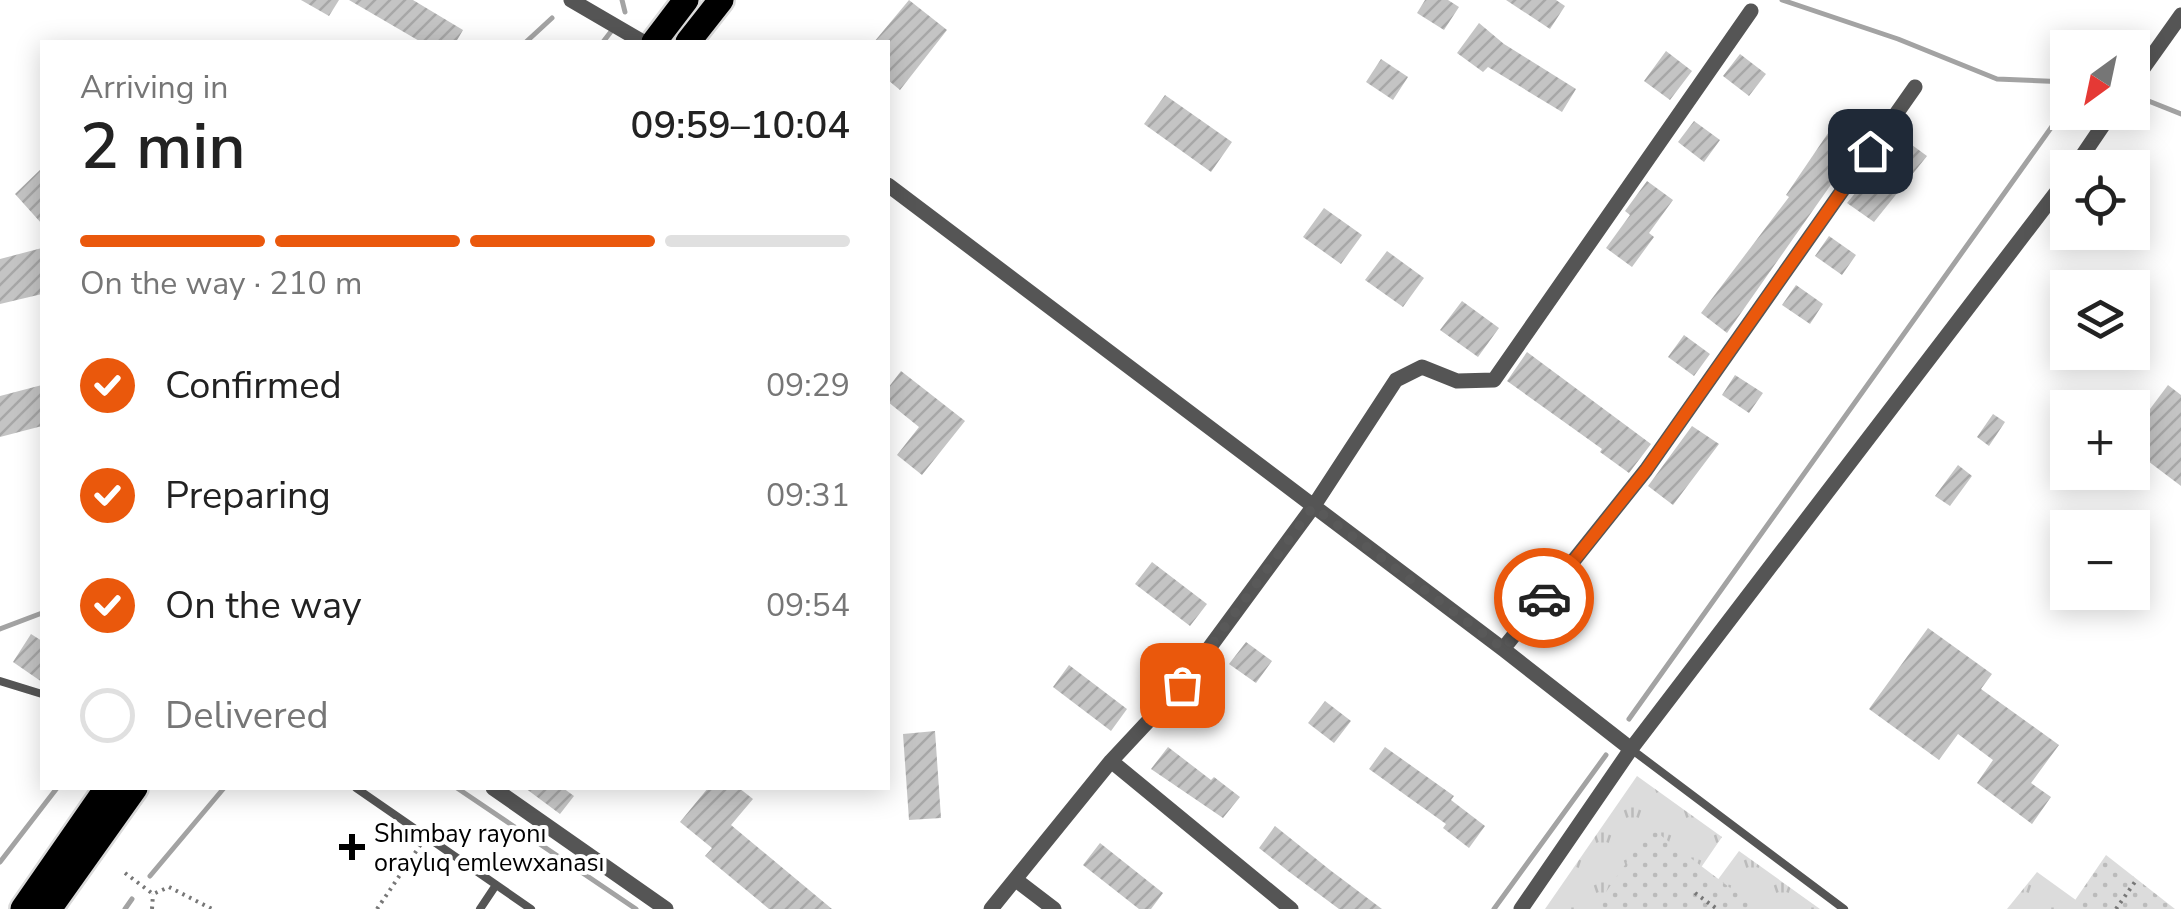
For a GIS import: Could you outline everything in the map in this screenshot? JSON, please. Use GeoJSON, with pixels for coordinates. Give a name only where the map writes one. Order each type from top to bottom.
{"type":"FeatureCollection","features":[{"type":"Feature","properties":{"kind":"main road"},"geometry":{"type":"LineString","coordinates":[[656,40],[686,0]]}},
{"type":"Feature","properties":{"kind":"main road"},"geometry":{"type":"LineString","coordinates":[[693,40],[720,0]]}},
{"type":"Feature","properties":{"kind":"main road"},"geometry":{"type":"LineString","coordinates":[[23,909],[106,790]]}},
{"type":"Feature","properties":{"kind":"main road"},"geometry":{"type":"LineString","coordinates":[[49,909],[134,790]]}},
{"type":"Feature","properties":{"kind":"street"},"geometry":{"type":"LineString","coordinates":[[571,0],[641,40]]}},
{"type":"Feature","properties":{"kind":"street"},"geometry":{"type":"LineString","coordinates":[[991,909],[1111,761],[1182,685],[1313,507],[1396,380],[1422,366],[1457,381],[1494,380],[1751,11]]}},
{"type":"Feature","properties":{"kind":"street"},"geometry":{"type":"LineString","coordinates":[[2150,58],[2181,14]]}},
{"type":"Feature","properties":{"kind":"street"},"geometry":{"type":"LineString","coordinates":[[1504,649],[1646,470],[1915,87]]}},
{"type":"Feature","properties":{"kind":"street"},"geometry":{"type":"LineString","coordinates":[[890,186],[1631,748]]}},
{"type":"Feature","properties":{"kind":"street"},"geometry":{"type":"LineString","coordinates":[[1521,909],[1631,748],[2050,201]]}},
{"type":"Feature","properties":{"kind":"street"},"geometry":{"type":"LineString","coordinates":[[1111,761],[1291,909]]}},
{"type":"Feature","properties":{"kind":"street"},"geometry":{"type":"LineString","coordinates":[[495,790],[666,909]]}},
{"type":"Feature","properties":{"kind":"street"},"geometry":{"type":"LineString","coordinates":[[1016,880],[1054,909]]}},
{"type":"Feature","properties":{"kind":"lane"},"geometry":{"type":"LineString","coordinates":[[0,681],[40,693]]}},
{"type":"Feature","properties":{"kind":"lane"},"geometry":{"type":"LineString","coordinates":[[1631,748],[1844,909]]}},
{"type":"Feature","properties":{"kind":"lane"},"geometry":{"type":"LineString","coordinates":[[359,790],[531,909]]}},
{"type":"Feature","properties":{"kind":"lane"},"geometry":{"type":"LineString","coordinates":[[480,909],[496,885]]}},
{"type":"Feature","properties":{"kind":"path"},"geometry":{"type":"LineString","coordinates":[[376,909],[426,836]]}},
{"type":"Feature","properties":{"kind":"path"},"geometry":{"type":"LineString","coordinates":[[125,873],[153,894]]}},
{"type":"Feature","properties":{"kind":"path"},"geometry":{"type":"LineString","coordinates":[[2116,909],[2137,879]]}},
{"type":"Feature","properties":{"kind":"path"},"geometry":{"type":"LineString","coordinates":[[153,894],[169,887],[212,909]]}},
{"type":"Feature","properties":{"kind":"path"},"geometry":{"type":"LineString","coordinates":[[1695,892],[1717,909]]}},
{"type":"Feature","properties":{"kind":"path"},"geometry":{"type":"LineString","coordinates":[[152,909],[153,894]]}},
{"type":"Feature","properties":{"kind":"green space"},"geometry":{"type":"Polygon","coordinates":[[[1637,776],[1722,837],[1691,882],[1629,909],[1545,909],[1637,776]]]}},
{"type":"Feature","properties":{"kind":"green space"},"geometry":{"type":"Polygon","coordinates":[[[1651,828],[1758,909],[1594,909],[1651,828]]]}},
{"type":"Feature","properties":{"kind":"green space"},"geometry":{"type":"Polygon","coordinates":[[[1739,851],[1820,909],[1729,909],[1708,893],[1739,851]]]}},
{"type":"Feature","properties":{"kind":"green space"},"geometry":{"type":"Polygon","coordinates":[[[2106,855],[2175,909],[2069,909],[2106,855]]]}},
{"type":"Feature","properties":{"kind":"green space"},"geometry":{"type":"Polygon","coordinates":[[[2037,872],[2080,903],[2107,909],[2007,909],[2037,872]]]}},
{"type":"Feature","properties":{"kind":"building"},"geometry":{"type":"Polygon","coordinates":[[[301,0],[339,0],[329,16],[301,0]]]}},
{"type":"Feature","properties":{"kind":"building"},"geometry":{"type":"Polygon","coordinates":[[[349,0],[413,0],[463,30],[457,40],[418,40],[349,0]]]}},
{"type":"Feature","properties":{"kind":"building"},"geometry":{"type":"Polygon","coordinates":[[[909,0],[947,30],[900,90],[890,82],[890,40],[876,40],[909,0]]]}},
{"type":"Feature","properties":{"kind":"building"},"geometry":{"type":"Polygon","coordinates":[[[1425,0],[1448,0],[1459,7],[1444,30],[1417,13],[1425,0]]]}},
{"type":"Feature","properties":{"kind":"building"},"geometry":{"type":"Polygon","coordinates":[[[1506,0],[1556,0],[1565,6],[1550,29],[1506,0]]]}},
{"type":"Feature","properties":{"kind":"building"},"geometry":{"type":"Polygon","coordinates":[[[1479,23],[1504,44],[1576,89],[1562,112],[1488,67],[1483,72],[1457,53],[1479,23]]]}},
{"type":"Feature","properties":{"kind":"building"},"geometry":{"type":"Polygon","coordinates":[[[1666,51],[1692,71],[1670,100],[1644,81],[1666,51]]]}},
{"type":"Feature","properties":{"kind":"building"},"geometry":{"type":"Polygon","coordinates":[[[1740,54],[1766,74],[1749,96],[1723,76],[1740,54]]]}},
{"type":"Feature","properties":{"kind":"building"},"geometry":{"type":"Polygon","coordinates":[[[1381,59],[1408,77],[1393,100],[1366,82],[1381,59]]]}},
{"type":"Feature","properties":{"kind":"building"},"geometry":{"type":"Polygon","coordinates":[[[1165,95],[1232,142],[1211,172],[1144,124],[1165,95]]]}},
{"type":"Feature","properties":{"kind":"building"},"geometry":{"type":"Polygon","coordinates":[[[1839,117],[1865,136],[1727,333],[1701,313],[1789,197],[1786,195],[1839,117]]]}},
{"type":"Feature","properties":{"kind":"building"},"geometry":{"type":"Polygon","coordinates":[[[1694,121],[1720,140],[1704,162],[1678,142],[1694,121]]]}},
{"type":"Feature","properties":{"kind":"building"},"geometry":{"type":"Polygon","coordinates":[[[1901,137],[1927,156],[1874,222],[1847,203],[1901,137]]]}},
{"type":"Feature","properties":{"kind":"building"},"geometry":{"type":"Polygon","coordinates":[[[40,170],[40,222],[15,194],[40,170]]]}},
{"type":"Feature","properties":{"kind":"building"},"geometry":{"type":"Polygon","coordinates":[[[1647,181],[1673,200],[1649,233],[1654,237],[1632,267],[1606,248],[1630,215],[1625,211],[1647,181]]]}},
{"type":"Feature","properties":{"kind":"building"},"geometry":{"type":"Polygon","coordinates":[[[1324,208],[1362,235],[1341,264],[1303,237],[1324,208]]]}},
{"type":"Feature","properties":{"kind":"building"},"geometry":{"type":"Polygon","coordinates":[[[1829,236],[1856,255],[1842,275],[1815,256],[1829,236]]]}},
{"type":"Feature","properties":{"kind":"building"},"geometry":{"type":"Polygon","coordinates":[[[40,249],[40,294],[0,304],[0,259],[40,249]]]}},
{"type":"Feature","properties":{"kind":"building"},"geometry":{"type":"Polygon","coordinates":[[[1387,251],[1424,278],[1403,307],[1365,280],[1387,251]]]}},
{"type":"Feature","properties":{"kind":"building"},"geometry":{"type":"Polygon","coordinates":[[[1796,285],[1823,304],[1810,324],[1782,305],[1796,285]]]}},
{"type":"Feature","properties":{"kind":"building"},"geometry":{"type":"Polygon","coordinates":[[[1462,301],[1499,328],[1478,357],[1440,330],[1462,301]]]}},
{"type":"Feature","properties":{"kind":"building"},"geometry":{"type":"Polygon","coordinates":[[[1684,335],[1710,354],[1694,376],[1668,357],[1684,335]]]}},
{"type":"Feature","properties":{"kind":"building"},"geometry":{"type":"Polygon","coordinates":[[[1527,352],[1651,444],[1629,473],[1507,381],[1527,352]]]}},
{"type":"Feature","properties":{"kind":"building"},"geometry":{"type":"Polygon","coordinates":[[[901,371],[965,421],[922,475],[897,455],[919,427],[890,404],[890,385],[901,371]]]}},
{"type":"Feature","properties":{"kind":"building"},"geometry":{"type":"Polygon","coordinates":[[[1735,375],[1763,393],[1749,413],[1722,395],[1735,375]]]}},
{"type":"Feature","properties":{"kind":"building"},"geometry":{"type":"Polygon","coordinates":[[[2168,385],[2181,395],[2181,486],[2150,463],[2150,409],[2168,385]]]}},
{"type":"Feature","properties":{"kind":"building"},"geometry":{"type":"Polygon","coordinates":[[[40,386],[40,427],[0,437],[0,396],[40,386]]]}},
{"type":"Feature","properties":{"kind":"building"},"geometry":{"type":"Polygon","coordinates":[[[1993,414],[2005,422],[1989,446],[1977,437],[1993,414]]]}},
{"type":"Feature","properties":{"kind":"building"},"geometry":{"type":"Polygon","coordinates":[[[1692,426],[1719,444],[1673,505],[1648,486],[1692,426]]]}},
{"type":"Feature","properties":{"kind":"building"},"geometry":{"type":"Polygon","coordinates":[[[1958,465],[1972,476],[1950,506],[1935,496],[1958,465]]]}},
{"type":"Feature","properties":{"kind":"building"},"geometry":{"type":"Polygon","coordinates":[[[1152,562],[1207,604],[1190,626],[1135,584],[1152,562]]]}},
{"type":"Feature","properties":{"kind":"building"},"geometry":{"type":"Polygon","coordinates":[[[1928,628],[1992,674],[1981,689],[2059,745],[2031,783],[2051,797],[2032,824],[1977,783],[1993,760],[1958,734],[1939,760],[1869,709],[1928,628]]]}},
{"type":"Feature","properties":{"kind":"building"},"geometry":{"type":"Polygon","coordinates":[[[31,634],[40,640],[40,681],[13,662],[31,634]]]}},
{"type":"Feature","properties":{"kind":"building"},"geometry":{"type":"Polygon","coordinates":[[[1246,642],[1272,661],[1256,683],[1229,664],[1246,642]]]}},
{"type":"Feature","properties":{"kind":"building"},"geometry":{"type":"Polygon","coordinates":[[[1069,665],[1127,709],[1111,731],[1053,687],[1069,665]]]}},
{"type":"Feature","properties":{"kind":"building"},"geometry":{"type":"Polygon","coordinates":[[[1325,701],[1351,721],[1334,743],[1308,723],[1325,701]]]}},
{"type":"Feature","properties":{"kind":"building"},"geometry":{"type":"Polygon","coordinates":[[[935,731],[941,818],[909,820],[903,734],[935,731]]]}},
{"type":"Feature","properties":{"kind":"building"},"geometry":{"type":"Polygon","coordinates":[[[1168,747],[1240,797],[1223,818],[1151,769],[1168,747]]]}},
{"type":"Feature","properties":{"kind":"building"},"geometry":{"type":"Polygon","coordinates":[[[1385,747],[1454,796],[1451,800],[1485,826],[1469,848],[1443,828],[1446,824],[1369,769],[1385,747]]]}},
{"type":"Feature","properties":{"kind":"building"},"geometry":{"type":"Polygon","coordinates":[[[528,790],[566,790],[574,796],[560,814],[528,790]]]}},
{"type":"Feature","properties":{"kind":"building"},"geometry":{"type":"Polygon","coordinates":[[[706,790],[742,790],[753,799],[731,825],[832,909],[769,909],[705,856],[712,848],[680,822],[706,790]]]}},
{"type":"Feature","properties":{"kind":"building"},"geometry":{"type":"Polygon","coordinates":[[[1275,826],[1382,909],[1339,909],[1288,871],[1259,848],[1275,826]]]}},
{"type":"Feature","properties":{"kind":"building"},"geometry":{"type":"Polygon","coordinates":[[[1100,843],[1163,893],[1151,909],[1139,909],[1083,865],[1100,843]]]}},
{"type":"Feature","properties":{"kind":"waterway"},"geometry":{"type":"LineString","coordinates":[[622,0],[625,12]]}},
{"type":"Feature","properties":{"kind":"waterway"},"geometry":{"type":"LineString","coordinates":[[1782,0],[1898,39],[1997,79],[2050,81]]}},
{"type":"Feature","properties":{"kind":"waterway"},"geometry":{"type":"LineString","coordinates":[[528,40],[552,18]]}},
{"type":"Feature","properties":{"kind":"waterway"},"geometry":{"type":"LineString","coordinates":[[605,40],[613,29]]}},
{"type":"Feature","properties":{"kind":"waterway"},"geometry":{"type":"LineString","coordinates":[[2150,102],[2181,114]]}},
{"type":"Feature","properties":{"kind":"waterway"},"geometry":{"type":"LineString","coordinates":[[1629,719],[2050,129]]}},
{"type":"Feature","properties":{"kind":"waterway"},"geometry":{"type":"LineString","coordinates":[[0,629],[40,614]]}},
{"type":"Feature","properties":{"kind":"waterway"},"geometry":{"type":"LineString","coordinates":[[1494,909],[1606,755]]}},
{"type":"Feature","properties":{"kind":"waterway"},"geometry":{"type":"LineString","coordinates":[[0,862],[55,790]]}},
{"type":"Feature","properties":{"kind":"waterway"},"geometry":{"type":"LineString","coordinates":[[150,876],[222,790]]}},
{"type":"Feature","properties":{"kind":"waterway"},"geometry":{"type":"LineString","coordinates":[[460,790],[636,909]]}},
{"type":"Feature","properties":{"kind":"waterway"},"geometry":{"type":"LineString","coordinates":[[125,909],[132,899]]}},
{"type":"Feature","properties":{"kind":"way so far"},"geometry":{"type":"LineString","coordinates":[[1182,685],[1313,507],[1504,649],[1544,598]]}},
{"type":"Feature","properties":{"kind":"place","name":"Shımbay rayonı oraylıq emlewxanası"},"geometry":{"type":"Point","coordinates":[352,847]}},
{"type":"Feature","properties":{"kind":"route"},"geometry":{"type":"LineString","coordinates":[[1544,598],[1646,470],[1870,151]]}}]}
